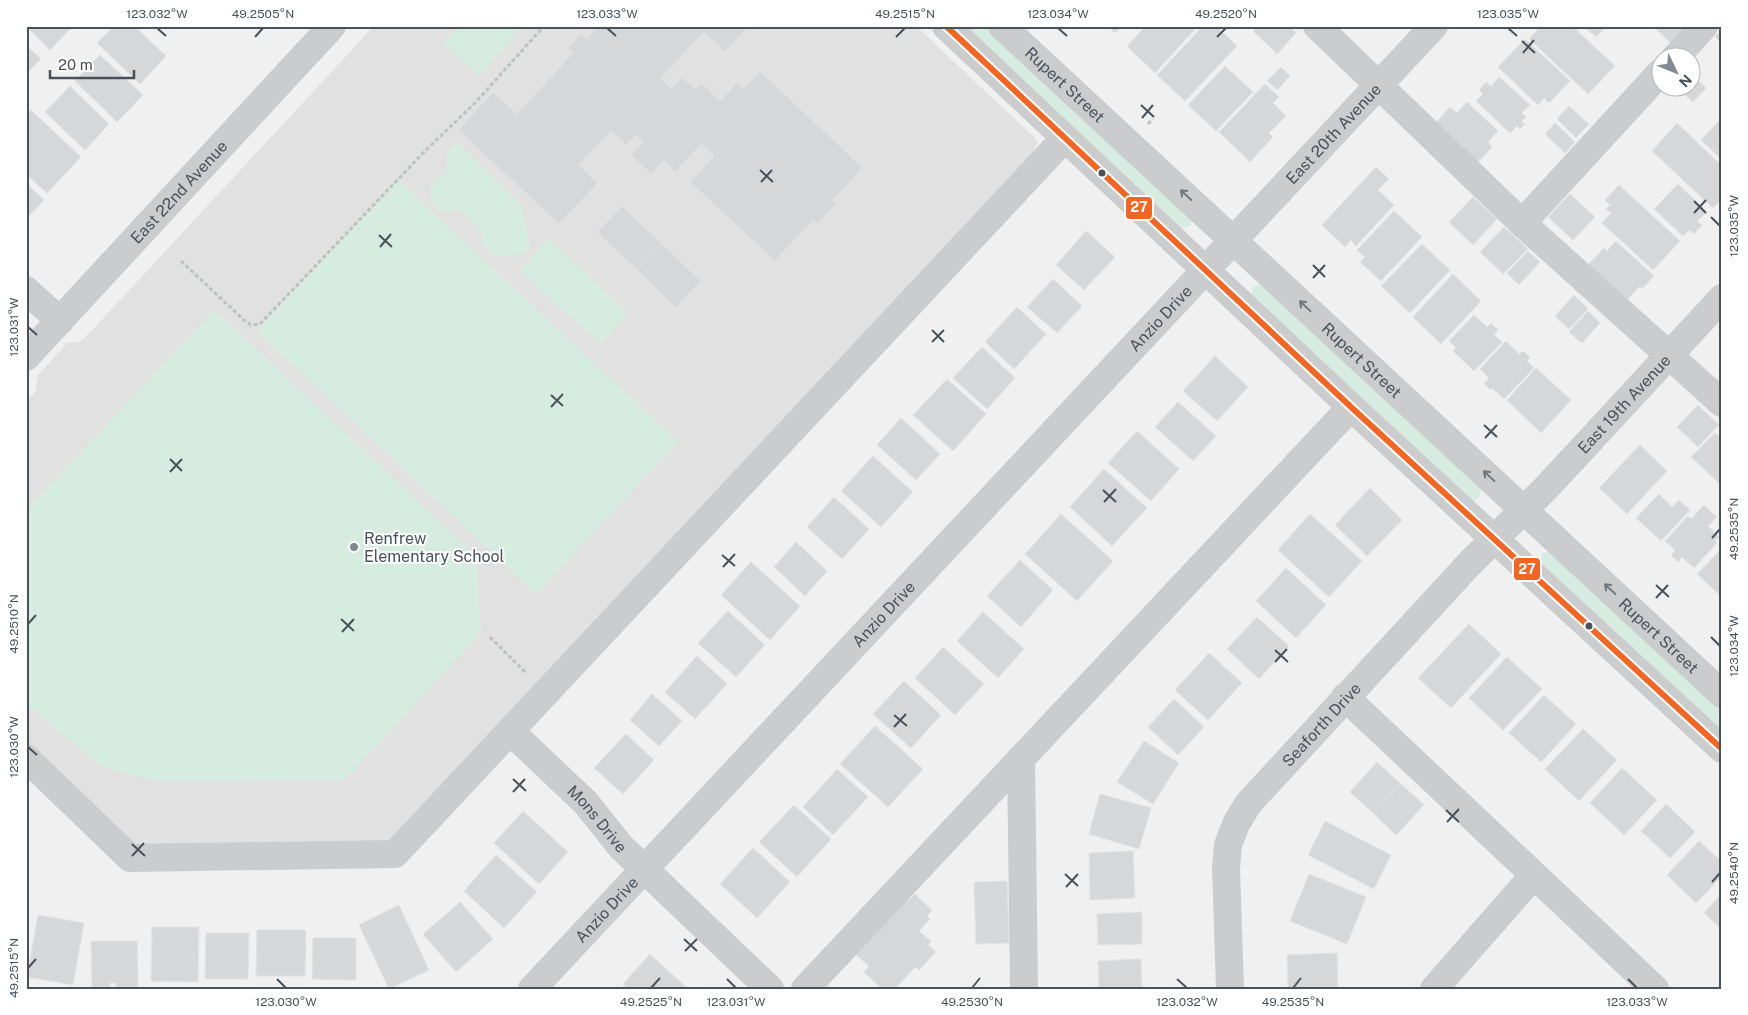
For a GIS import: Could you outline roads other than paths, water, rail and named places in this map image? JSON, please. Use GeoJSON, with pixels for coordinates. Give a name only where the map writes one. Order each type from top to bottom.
{"type":"FeatureCollection","features":[{"type":"Feature","properties":{"kind":"street","name":"East 22nd Avenue"},"geometry":{"type":"LineString","coordinates":[[26,357],[332,26]]}},
{"type":"Feature","properties":{"kind":"street"},"geometry":{"type":"LineString","coordinates":[[946,26],[1206,272],[1722,749]]}},
{"type":"Feature","properties":{"kind":"street","name":"Rupert Street"},"geometry":{"type":"LineString","coordinates":[[1002,26],[1524,508],[1722,694]]}},
{"type":"Feature","properties":{"kind":"street"},"geometry":{"type":"LineString","coordinates":[[1317,26],[1522,223],[1669,354],[1722,404]]}},
{"type":"Feature","properties":{"kind":"street","name":"East 20th Avenue"},"geometry":{"type":"LineString","coordinates":[[1235,241],[1434,26]]}},
{"type":"Feature","properties":{"kind":"street"},"geometry":{"type":"LineString","coordinates":[[1684,48],[1704,26]]}},
{"type":"Feature","properties":{"kind":"street"},"geometry":{"type":"LineString","coordinates":[[1522,223],[1650,84]]}},
{"type":"Feature","properties":{"kind":"street"},"geometry":{"type":"LineString","coordinates":[[26,758],[130,858],[395,854],[1065,138]]}},
{"type":"Feature","properties":{"kind":"street","name":"Anzio Drive"},"geometry":{"type":"LineString","coordinates":[[532,989],[1235,241]]}},
{"type":"Feature","properties":{"kind":"street"},"geometry":{"type":"LineString","coordinates":[[26,290],[60,321]]}},
{"type":"Feature","properties":{"kind":"street","name":"East 19th Avenue"},"geometry":{"type":"LineString","coordinates":[[1524,508],[1722,298]]}},
{"type":"Feature","properties":{"kind":"street"},"geometry":{"type":"LineString","coordinates":[[805,989],[1351,407]]}},
{"type":"Feature","properties":{"kind":"street","name":"Seaforth Drive"},"geometry":{"type":"LineString","coordinates":[[1230,989],[1226,868],[1230,838],[1236,824],[1253,798],[1524,508]]}},
{"type":"Feature","properties":{"kind":"street"},"geometry":{"type":"LineString","coordinates":[[1346,697],[1533,876],[1655,989]]}},
{"type":"Feature","properties":{"kind":"street","name":"Mons Drive"},"geometry":{"type":"LineString","coordinates":[[510,731],[586,803],[622,847],[645,870],[770,989]]}},
{"type":"Feature","properties":{"kind":"street"},"geometry":{"type":"LineString","coordinates":[[1021,758],[1024,989]]}},
{"type":"Feature","properties":{"kind":"street"},"geometry":{"type":"LineString","coordinates":[[1434,989],[1533,876]]}},
{"type":"Feature","properties":{"kind":"place","name":"Renfrew Elementary School"},"geometry":{"type":"Point","coordinates":[354,547]}}]}
